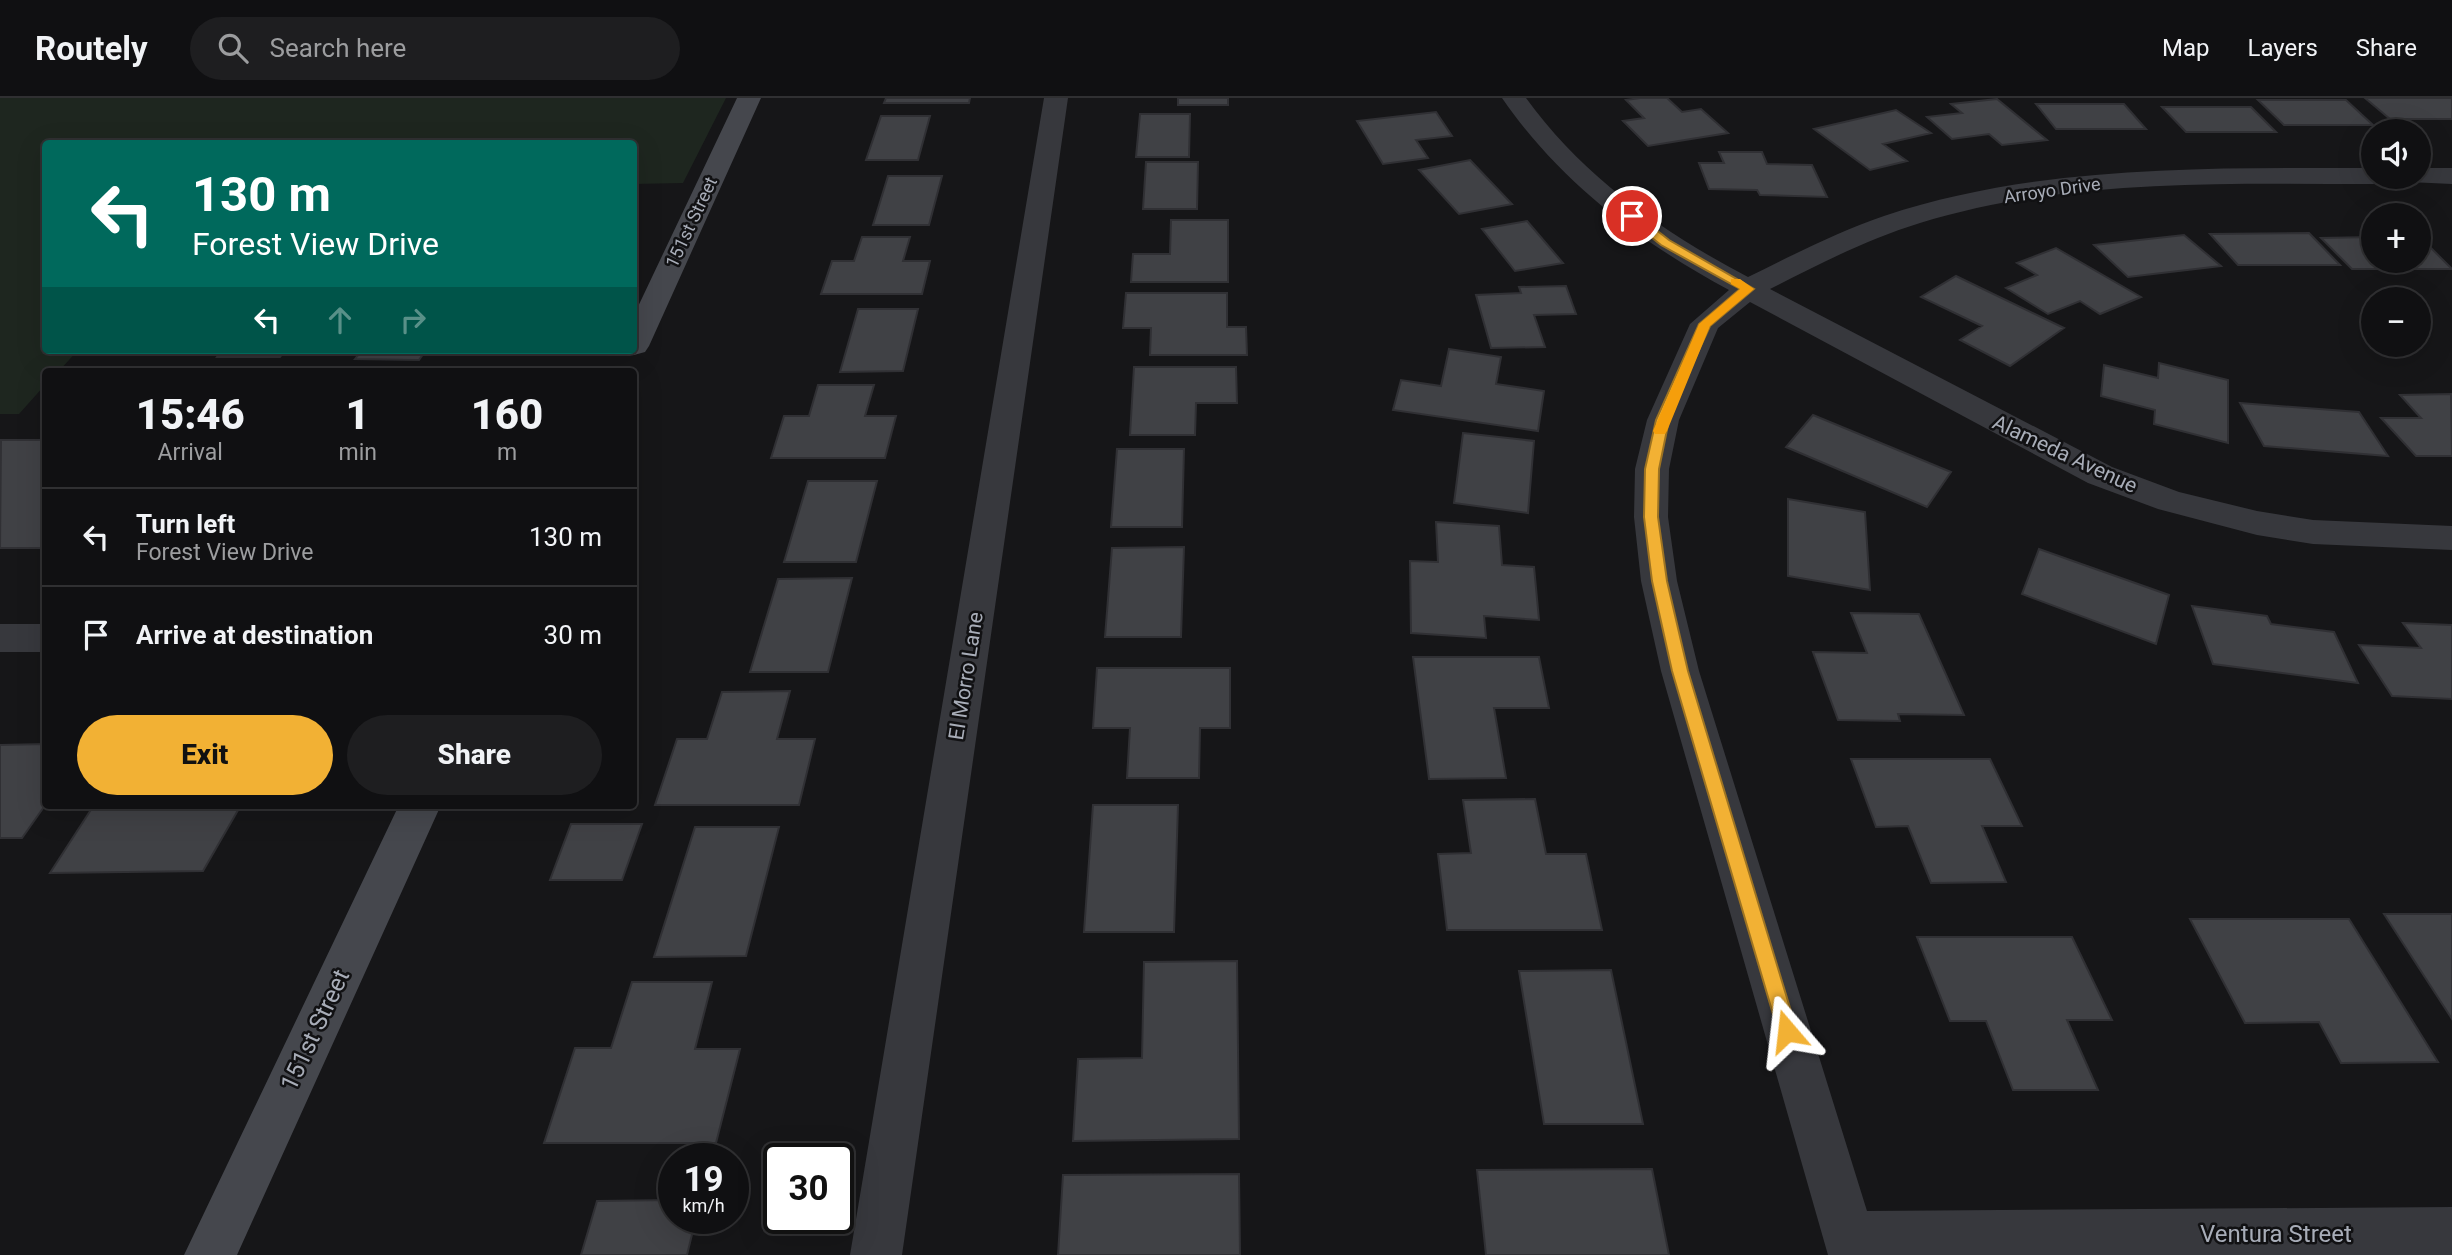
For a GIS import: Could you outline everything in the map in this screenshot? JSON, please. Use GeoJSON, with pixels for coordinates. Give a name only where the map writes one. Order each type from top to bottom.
{"type":"FeatureCollection","features":[{"type":"Feature","properties":{"kind":"street","name":"151st Street"},"geometry":{"type":"LineString","coordinates":[[637,339],[750,98]]}},
{"type":"Feature","properties":{"kind":"street","name":"El Morro Lane"},"geometry":{"type":"LineString","coordinates":[[876,1255],[1056,98]]}},
{"type":"Feature","properties":{"kind":"street","name":"Alameda Avenue"},"geometry":{"type":"LineString","coordinates":[[1514,98],[1540,132],[1615,203],[1665,243],[2100,475],[2170,501],[2257,523],[2313,532],[2452,538]]}},
{"type":"Feature","properties":{"kind":"street","name":"Arroyo Drive"},"geometry":{"type":"LineString","coordinates":[[1852,1246],[1680,671],[1659,581],[1651,517],[1652,469],[1667,408],[1705,324],[1748,289],[1846,239],[1914,215],[1992,198],[2084,183],[2189,176],[2361,176]]}},
{"type":"Feature","properties":{"kind":"street"},"geometry":{"type":"LineString","coordinates":[[2431,176],[2452,176]]}},
{"type":"Feature","properties":{"kind":"street"},"geometry":{"type":"LineString","coordinates":[[0,638],[42,638]]}},
{"type":"Feature","properties":{"kind":"street","name":"151st Street"},"geometry":{"type":"LineString","coordinates":[[210,1255],[418,809]]}},
{"type":"Feature","properties":{"kind":"street","name":"Ventura Street"},"geometry":{"type":"LineString","coordinates":[[1852,1246],[2452,1233]]}},
{"type":"Feature","properties":{"kind":"shaded area"},"geometry":{"type":"Polygon","coordinates":[[[0,98],[726,98],[683,183],[637,184],[637,140],[42,140],[42,354],[74,354],[62,368],[42,368],[42,388],[19,414],[0,414],[0,98]]]}},
{"type":"Feature","properties":{"kind":"building"},"geometry":{"type":"Polygon","coordinates":[[[886,98],[970,98],[969,103],[884,103],[886,98]]]}},
{"type":"Feature","properties":{"kind":"building"},"geometry":{"type":"Polygon","coordinates":[[[1178,98],[1228,98],[1228,105],[1178,105],[1178,98]]]}},
{"type":"Feature","properties":{"kind":"building"},"geometry":{"type":"Polygon","coordinates":[[[1667,98],[1682,112],[1701,109],[1728,133],[1648,146],[1623,121],[1644,118],[1626,100],[1667,98]]]}},
{"type":"Feature","properties":{"kind":"building"},"geometry":{"type":"Polygon","coordinates":[[[2365,98],[2452,98],[2452,119],[2390,119],[2365,98]]]}},
{"type":"Feature","properties":{"kind":"building"},"geometry":{"type":"Polygon","coordinates":[[[1997,99],[2047,140],[2002,145],[1989,134],[1952,139],[1927,117],[1962,113],[1951,104],[1997,99]]]}},
{"type":"Feature","properties":{"kind":"building"},"geometry":{"type":"Polygon","coordinates":[[[2258,100],[2346,100],[2367,119],[2361,119],[2361,125],[2284,125],[2258,100]]]}},
{"type":"Feature","properties":{"kind":"building"},"geometry":{"type":"Polygon","coordinates":[[[2036,104],[2124,104],[2146,129],[2056,129],[2036,104]]]}},
{"type":"Feature","properties":{"kind":"building"},"geometry":{"type":"Polygon","coordinates":[[[2162,107],[2251,107],[2276,132],[2186,132],[2162,107]]]}},
{"type":"Feature","properties":{"kind":"building"},"geometry":{"type":"Polygon","coordinates":[[[1896,110],[1931,133],[1883,144],[1907,161],[1870,170],[1814,129],[1896,110]]]}},
{"type":"Feature","properties":{"kind":"building"},"geometry":{"type":"Polygon","coordinates":[[[1436,112],[1452,136],[1416,140],[1428,158],[1383,164],[1357,121],[1436,112]]]}},
{"type":"Feature","properties":{"kind":"building"},"geometry":{"type":"Polygon","coordinates":[[[1140,114],[1190,114],[1189,157],[1136,157],[1140,114]]]}},
{"type":"Feature","properties":{"kind":"building"},"geometry":{"type":"Polygon","coordinates":[[[881,116],[930,116],[918,160],[866,160],[881,116]]]}},
{"type":"Feature","properties":{"kind":"building"},"geometry":{"type":"Polygon","coordinates":[[[1719,152],[1762,152],[1767,164],[1812,165],[1827,197],[1760,195],[1757,190],[1709,189],[1699,163],[1724,163],[1719,152]]]}},
{"type":"Feature","properties":{"kind":"building"},"geometry":{"type":"Polygon","coordinates":[[[1470,160],[1512,204],[1459,214],[1419,170],[1470,160]]]}},
{"type":"Feature","properties":{"kind":"building"},"geometry":{"type":"Polygon","coordinates":[[[1146,162],[1198,162],[1197,209],[1143,209],[1146,162]]]}},
{"type":"Feature","properties":{"kind":"building"},"geometry":{"type":"Polygon","coordinates":[[[888,176],[942,176],[929,225],[873,225],[888,176]]]}},
{"type":"Feature","properties":{"kind":"building"},"geometry":{"type":"Polygon","coordinates":[[[1171,220],[1228,220],[1228,282],[1131,282],[1133,254],[1170,254],[1171,220]]]}},
{"type":"Feature","properties":{"kind":"building"},"geometry":{"type":"Polygon","coordinates":[[[1527,221],[1563,263],[1515,271],[1482,229],[1527,221]]]}},
{"type":"Feature","properties":{"kind":"building"},"geometry":{"type":"Polygon","coordinates":[[[2309,233],[2340,265],[2238,265],[2210,234],[2309,233]]]}},
{"type":"Feature","properties":{"kind":"building"},"geometry":{"type":"Polygon","coordinates":[[[2184,235],[2221,266],[2128,277],[2094,245],[2184,235]]]}},
{"type":"Feature","properties":{"kind":"building"},"geometry":{"type":"Polygon","coordinates":[[[862,237],[910,237],[903,261],[930,261],[922,294],[821,294],[832,261],[854,261],[862,237]]]}},
{"type":"Feature","properties":{"kind":"building"},"geometry":{"type":"Polygon","coordinates":[[[2361,237],[2361,269],[2352,269],[2321,238],[2361,237]]]}},
{"type":"Feature","properties":{"kind":"building"},"geometry":{"type":"Polygon","coordinates":[[[2056,248],[2141,297],[2100,314],[2080,301],[2048,314],[2006,288],[2037,275],[2017,263],[2056,248]]]}},
{"type":"Feature","properties":{"kind":"building"},"geometry":{"type":"Polygon","coordinates":[[[2431,248],[2452,269],[2431,269],[2431,248]]]}},
{"type":"Feature","properties":{"kind":"building"},"geometry":{"type":"Polygon","coordinates":[[[1956,276],[2064,328],[2010,366],[1960,340],[1982,326],[1921,297],[1956,276]]]}},
{"type":"Feature","properties":{"kind":"building"},"geometry":{"type":"Polygon","coordinates":[[[1566,286],[1576,314],[1534,315],[1545,347],[1491,348],[1476,295],[1521,293],[1519,287],[1566,286]]]}},
{"type":"Feature","properties":{"kind":"building"},"geometry":{"type":"Polygon","coordinates":[[[1126,293],[1227,293],[1227,327],[1246,327],[1247,355],[1150,355],[1151,328],[1123,328],[1126,293]]]}},
{"type":"Feature","properties":{"kind":"building"},"geometry":{"type":"Polygon","coordinates":[[[858,309],[918,309],[903,371],[840,372],[858,309]]]}},
{"type":"Feature","properties":{"kind":"building"},"geometry":{"type":"Polygon","coordinates":[[[1449,349],[1501,357],[1496,384],[1544,391],[1538,431],[1393,410],[1401,380],[1441,386],[1449,349]]]}},
{"type":"Feature","properties":{"kind":"building"},"geometry":{"type":"Polygon","coordinates":[[[219,354],[282,354],[280,357],[217,357],[219,354]]]}},
{"type":"Feature","properties":{"kind":"building"},"geometry":{"type":"Polygon","coordinates":[[[359,354],[423,354],[419,360],[355,359],[359,354]]]}},
{"type":"Feature","properties":{"kind":"building"},"geometry":{"type":"Polygon","coordinates":[[[2159,363],[2228,380],[2228,443],[2154,424],[2155,410],[2101,396],[2104,365],[2158,378],[2159,363]]]}},
{"type":"Feature","properties":{"kind":"building"},"geometry":{"type":"Polygon","coordinates":[[[1134,367],[1236,367],[1237,403],[1196,403],[1195,435],[1130,435],[1134,367]]]}},
{"type":"Feature","properties":{"kind":"building"},"geometry":{"type":"Polygon","coordinates":[[[818,385],[874,385],[865,416],[896,416],[885,458],[771,458],[784,416],[809,416],[818,385]]]}},
{"type":"Feature","properties":{"kind":"building"},"geometry":{"type":"Polygon","coordinates":[[[2451,394],[2452,456],[2416,456],[2381,418],[2421,418],[2400,395],[2451,394]]]}},
{"type":"Feature","properties":{"kind":"building"},"geometry":{"type":"Polygon","coordinates":[[[2240,403],[2359,412],[2388,456],[2264,446],[2240,403]]]}},
{"type":"Feature","properties":{"kind":"building"},"geometry":{"type":"Polygon","coordinates":[[[1813,415],[1951,472],[1927,507],[1786,447],[1813,415]]]}},
{"type":"Feature","properties":{"kind":"building"},"geometry":{"type":"Polygon","coordinates":[[[1463,433],[1534,441],[1528,513],[1454,503],[1463,433]]]}},
{"type":"Feature","properties":{"kind":"building"},"geometry":{"type":"Polygon","coordinates":[[[1,440],[42,440],[42,548],[0,548],[1,440]]]}},
{"type":"Feature","properties":{"kind":"building"},"geometry":{"type":"Polygon","coordinates":[[[1117,449],[1184,449],[1182,527],[1111,527],[1117,449]]]}},
{"type":"Feature","properties":{"kind":"building"},"geometry":{"type":"Polygon","coordinates":[[[808,481],[877,481],[856,562],[784,562],[808,481]]]}},
{"type":"Feature","properties":{"kind":"building"},"geometry":{"type":"Polygon","coordinates":[[[1788,499],[1865,512],[1870,590],[1788,576],[1788,499]]]}},
{"type":"Feature","properties":{"kind":"building"},"geometry":{"type":"Polygon","coordinates":[[[1436,522],[1499,526],[1502,565],[1534,567],[1539,620],[1484,616],[1486,638],[1411,633],[1410,561],[1438,562],[1436,522]]]}},
{"type":"Feature","properties":{"kind":"building"},"geometry":{"type":"Polygon","coordinates":[[[1184,547],[1181,637],[1105,637],[1112,548],[1184,547]]]}},
{"type":"Feature","properties":{"kind":"building"},"geometry":{"type":"Polygon","coordinates":[[[2039,549],[2169,595],[2156,644],[2022,594],[2039,549]]]}},
{"type":"Feature","properties":{"kind":"building"},"geometry":{"type":"Polygon","coordinates":[[[852,578],[828,672],[750,672],[778,579],[852,578]]]}},
{"type":"Feature","properties":{"kind":"building"},"geometry":{"type":"Polygon","coordinates":[[[2192,606],[2267,616],[2271,624],[2334,632],[2358,683],[2213,664],[2192,606]]]}},
{"type":"Feature","properties":{"kind":"building"},"geometry":{"type":"Polygon","coordinates":[[[1851,613],[1919,614],[1964,715],[1898,714],[1900,721],[1838,720],[1813,652],[1867,653],[1851,613]]]}},
{"type":"Feature","properties":{"kind":"building"},"geometry":{"type":"Polygon","coordinates":[[[2403,623],[2452,625],[2452,699],[2392,696],[2359,645],[2421,648],[2403,623]]]}},
{"type":"Feature","properties":{"kind":"building"},"geometry":{"type":"Polygon","coordinates":[[[1413,657],[1539,657],[1549,708],[1494,708],[1506,778],[1429,779],[1413,657]]]}},
{"type":"Feature","properties":{"kind":"building"},"geometry":{"type":"Polygon","coordinates":[[[1097,668],[1230,668],[1230,728],[1200,728],[1199,778],[1127,778],[1130,728],[1093,728],[1097,668]]]}},
{"type":"Feature","properties":{"kind":"building"},"geometry":{"type":"Polygon","coordinates":[[[790,691],[777,739],[815,739],[799,805],[655,805],[677,739],[707,739],[722,692],[790,691]]]}},
{"type":"Feature","properties":{"kind":"building"},"geometry":{"type":"Polygon","coordinates":[[[42,744],[42,809],[22,838],[0,838],[0,745],[42,744]]]}},
{"type":"Feature","properties":{"kind":"building"},"geometry":{"type":"Polygon","coordinates":[[[1851,759],[1990,759],[2022,826],[1982,826],[2006,882],[1931,883],[1908,826],[1876,827],[1851,759]]]}},
{"type":"Feature","properties":{"kind":"building"},"geometry":{"type":"Polygon","coordinates":[[[1535,799],[1546,854],[1586,854],[1602,930],[1447,930],[1438,854],[1471,853],[1463,800],[1535,799]]]}},
{"type":"Feature","properties":{"kind":"building"},"geometry":{"type":"Polygon","coordinates":[[[1093,805],[1178,805],[1174,932],[1084,932],[1093,805]]]}},
{"type":"Feature","properties":{"kind":"building"},"geometry":{"type":"Polygon","coordinates":[[[91,809],[239,809],[203,871],[50,873],[91,809]]]}},
{"type":"Feature","properties":{"kind":"building"},"geometry":{"type":"Polygon","coordinates":[[[571,824],[642,824],[622,880],[550,880],[571,824]]]}},
{"type":"Feature","properties":{"kind":"building"},"geometry":{"type":"Polygon","coordinates":[[[695,827],[779,827],[746,956],[654,957],[695,827]]]}},
{"type":"Feature","properties":{"kind":"building"},"geometry":{"type":"Polygon","coordinates":[[[2384,914],[2452,914],[2452,1019],[2384,914]]]}},
{"type":"Feature","properties":{"kind":"building"},"geometry":{"type":"Polygon","coordinates":[[[2190,919],[2349,919],[2438,1062],[2341,1063],[2319,1022],[2245,1023],[2190,919]]]}},
{"type":"Feature","properties":{"kind":"building"},"geometry":{"type":"Polygon","coordinates":[[[1917,937],[2072,937],[2112,1020],[2067,1020],[2098,1090],[2013,1090],[1986,1021],[1950,1021],[1917,937]]]}},
{"type":"Feature","properties":{"kind":"building"},"geometry":{"type":"Polygon","coordinates":[[[1237,961],[1239,1139],[1073,1141],[1078,1059],[1142,1058],[1144,962],[1237,961]]]}},
{"type":"Feature","properties":{"kind":"building"},"geometry":{"type":"Polygon","coordinates":[[[1611,970],[1643,1124],[1544,1124],[1519,971],[1611,970]]]}},
{"type":"Feature","properties":{"kind":"building"},"geometry":{"type":"Polygon","coordinates":[[[632,982],[712,982],[695,1049],[740,1049],[716,1143],[544,1143],[575,1048],[611,1048],[632,982]]]}},
{"type":"Feature","properties":{"kind":"building"},"geometry":{"type":"Polygon","coordinates":[[[1652,1169],[1669,1255],[1486,1255],[1477,1170],[1652,1169]]]}},
{"type":"Feature","properties":{"kind":"building"},"geometry":{"type":"Polygon","coordinates":[[[1239,1174],[1240,1255],[1058,1255],[1063,1175],[1239,1174]]]}},
{"type":"Feature","properties":{"kind":"building"},"geometry":{"type":"Polygon","coordinates":[[[658,1200],[658,1234],[692,1234],[687,1255],[581,1255],[597,1201],[658,1200]]]}},
{"type":"Feature","properties":{"kind":"slow traffic"},"geometry":{"type":"LineString","coordinates":[[1660,431],[1686,363],[1705,324],[1748,289],[1735,282]]}},
{"type":"Feature","properties":{"kind":"route"},"geometry":{"type":"LineString","coordinates":[[1632,216],[1665,243],[1748,289],[1705,324],[1686,363],[1663,420],[1652,469],[1651,517],[1659,581],[1680,671],[1787,1031]]}}]}
